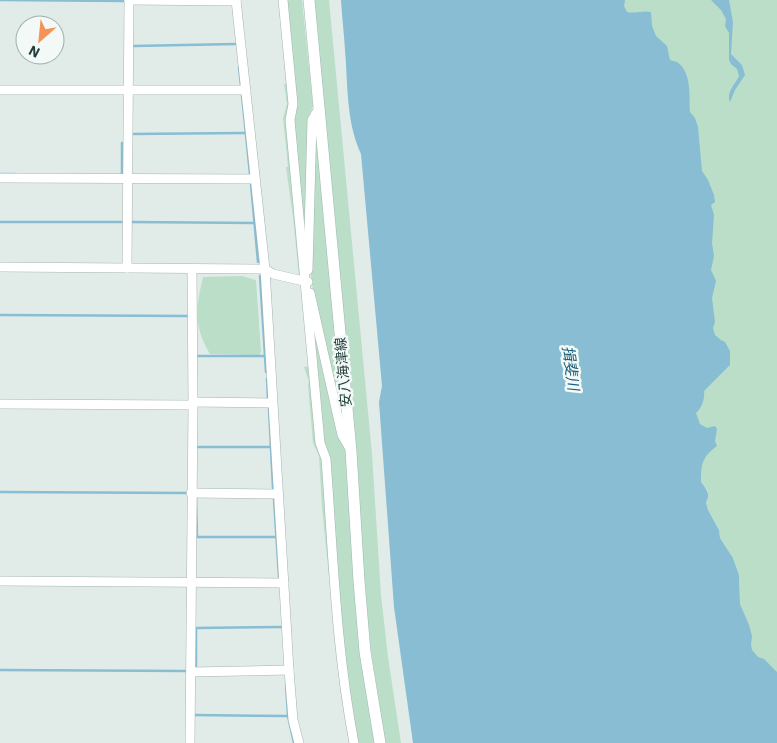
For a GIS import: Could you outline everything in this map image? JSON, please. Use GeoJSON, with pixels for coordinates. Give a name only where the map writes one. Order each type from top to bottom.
{"type":"FeatureCollection","features":[{"type":"Feature","properties":{"kind":"main road","name":"安八海津線"},"geometry":{"type":"LineString","coordinates":[[309,0],[351,451],[358,581],[365,652],[380,743]]}},
{"type":"Feature","properties":{"kind":"street"},"geometry":{"type":"LineString","coordinates":[[127,268],[129,0],[236,0],[265,269],[289,670],[293,720],[298,743]]}},
{"type":"Feature","properties":{"kind":"street"},"geometry":{"type":"LineString","coordinates":[[283,0],[293,104],[290,120],[320,443],[326,459],[342,666],[354,743]]}},
{"type":"Feature","properties":{"kind":"street"},"geometry":{"type":"LineString","coordinates":[[0,90],[246,90]]}},
{"type":"Feature","properties":{"kind":"street"},"geometry":{"type":"LineString","coordinates":[[318,110],[312,120],[306,281],[342,435],[351,451]]}},
{"type":"Feature","properties":{"kind":"street"},"geometry":{"type":"LineString","coordinates":[[0,178],[255,179]]}},
{"type":"Feature","properties":{"kind":"street"},"geometry":{"type":"LineString","coordinates":[[0,267],[265,269],[273,274],[306,281]]}},
{"type":"Feature","properties":{"kind":"street"},"geometry":{"type":"LineString","coordinates":[[190,743],[193,403],[192,269]]}},
{"type":"Feature","properties":{"kind":"street"},"geometry":{"type":"LineString","coordinates":[[0,404],[272,403]]}},
{"type":"Feature","properties":{"kind":"street"},"geometry":{"type":"LineString","coordinates":[[192,493],[278,494]]}},
{"type":"Feature","properties":{"kind":"street"},"geometry":{"type":"LineString","coordinates":[[0,581],[284,583]]}},
{"type":"Feature","properties":{"kind":"street"},"geometry":{"type":"LineString","coordinates":[[191,672],[289,670]]}},
{"type":"Feature","properties":{"kind":"green space"},"geometry":{"type":"Polygon","coordinates":[[[279,0],[281,0],[302,274],[299,277],[286,167],[288,167],[283,118],[287,104],[279,0]]]}},
{"type":"Feature","properties":{"kind":"green space"},"geometry":{"type":"Polygon","coordinates":[[[285,0],[302,0],[313,106],[309,116],[307,263],[305,263],[285,0]]]}},
{"type":"Feature","properties":{"kind":"green space"},"geometry":{"type":"Polygon","coordinates":[[[313,0],[329,0],[372,454],[381,595],[401,743],[385,743],[371,650],[363,580],[313,0]]]}},
{"type":"Feature","properties":{"kind":"green space"},"geometry":{"type":"Polygon","coordinates":[[[620,0],[777,0],[777,743],[746,635],[744,616],[740,604],[739,575],[733,558],[720,538],[719,530],[708,510],[706,501],[708,491],[701,482],[621,19],[620,0]]]}},
{"type":"Feature","properties":{"kind":"green space"},"geometry":{"type":"Polygon","coordinates":[[[315,121],[345,428],[311,280],[315,121]]]}},
{"type":"Feature","properties":{"kind":"green space"},"geometry":{"type":"Polygon","coordinates":[[[242,276],[256,280],[261,352],[259,355],[210,354],[198,325],[198,307],[203,277],[242,276]]]}},
{"type":"Feature","properties":{"kind":"green space"},"geometry":{"type":"Polygon","coordinates":[[[309,294],[346,450],[375,743],[356,743],[345,667],[309,294]]]}},
{"type":"Feature","properties":{"kind":"green space"},"geometry":{"type":"Polygon","coordinates":[[[310,366],[324,463],[352,743],[349,743],[340,687],[322,507],[319,456],[313,443],[309,382],[304,367],[310,366]]]}},
{"type":"Feature","properties":{"kind":"water","name":"揖斐川"},"geometry":{"type":"Polygon","coordinates":[[[341,0],[625,0],[624,6],[627,12],[651,12],[652,26],[656,36],[667,46],[670,60],[682,66],[685,72],[690,112],[695,118],[698,127],[702,171],[714,195],[715,202],[711,205],[714,215],[712,243],[714,256],[711,270],[716,281],[712,298],[715,322],[713,328],[715,335],[725,342],[730,351],[730,365],[704,391],[703,403],[696,413],[700,424],[707,428],[715,426],[717,429],[715,441],[717,446],[703,461],[701,482],[708,494],[706,502],[708,510],[719,530],[720,538],[733,558],[739,575],[740,604],[752,636],[752,650],[777,672],[777,743],[413,743],[394,607],[379,402],[382,386],[361,154],[350,116],[341,0]]]}},
{"type":"Feature","properties":{"kind":"water"},"geometry":{"type":"Polygon","coordinates":[[[711,0],[729,0],[733,22],[731,54],[742,65],[745,75],[730,102],[730,92],[739,76],[737,69],[729,60],[729,33],[725,26],[726,19],[721,10],[711,0]]]}},
{"type":"Feature","properties":{"kind":"waterway"},"geometry":{"type":"LineString","coordinates":[[0,0],[124,1]]}},
{"type":"Feature","properties":{"kind":"waterway"},"geometry":{"type":"LineString","coordinates":[[133,46],[236,44]]}},
{"type":"Feature","properties":{"kind":"waterway"},"geometry":{"type":"LineString","coordinates":[[239,67],[241,85]]}},
{"type":"Feature","properties":{"kind":"waterway"},"geometry":{"type":"LineString","coordinates":[[242,95],[250,174]]}},
{"type":"Feature","properties":{"kind":"waterway"},"geometry":{"type":"LineString","coordinates":[[130,134],[246,133]]}},
{"type":"Feature","properties":{"kind":"waterway"},"geometry":{"type":"LineString","coordinates":[[120,175],[122,175],[122,143]]}},
{"type":"Feature","properties":{"kind":"waterway"},"geometry":{"type":"LineString","coordinates":[[0,174],[15,174]]}},
{"type":"Feature","properties":{"kind":"waterway"},"geometry":{"type":"LineString","coordinates":[[251,184],[258,262]]}},
{"type":"Feature","properties":{"kind":"waterway"},"geometry":{"type":"LineString","coordinates":[[0,222],[122,222]]}},
{"type":"Feature","properties":{"kind":"waterway"},"geometry":{"type":"LineString","coordinates":[[130,222],[255,223]]}},
{"type":"Feature","properties":{"kind":"waterway"},"geometry":{"type":"LineString","coordinates":[[260,276],[266,372]]}},
{"type":"Feature","properties":{"kind":"waterway"},"geometry":{"type":"LineString","coordinates":[[0,315],[189,316]]}},
{"type":"Feature","properties":{"kind":"waterway"},"geometry":{"type":"LineString","coordinates":[[196,356],[265,356]]}},
{"type":"Feature","properties":{"kind":"waterway"},"geometry":{"type":"LineString","coordinates":[[267,379],[268,399]]}},
{"type":"Feature","properties":{"kind":"waterway"},"geometry":{"type":"LineString","coordinates":[[269,409],[273,488]]}},
{"type":"Feature","properties":{"kind":"waterway"},"geometry":{"type":"LineString","coordinates":[[198,447],[271,447]]}},
{"type":"Feature","properties":{"kind":"waterway"},"geometry":{"type":"LineString","coordinates":[[0,492],[187,493]]}},
{"type":"Feature","properties":{"kind":"waterway"},"geometry":{"type":"LineString","coordinates":[[196,498],[197,537],[276,537]]}},
{"type":"Feature","properties":{"kind":"waterway"},"geometry":{"type":"LineString","coordinates":[[274,499],[279,577]]}},
{"type":"Feature","properties":{"kind":"waterway"},"geometry":{"type":"LineString","coordinates":[[196,666],[196,628],[282,627]]}},
{"type":"Feature","properties":{"kind":"waterway"},"geometry":{"type":"LineString","coordinates":[[0,670],[186,671]]}},
{"type":"Feature","properties":{"kind":"waterway"},"geometry":{"type":"LineString","coordinates":[[286,683],[288,716],[294,743]]}},
{"type":"Feature","properties":{"kind":"waterway"},"geometry":{"type":"LineString","coordinates":[[194,715],[288,716]]}}]}
